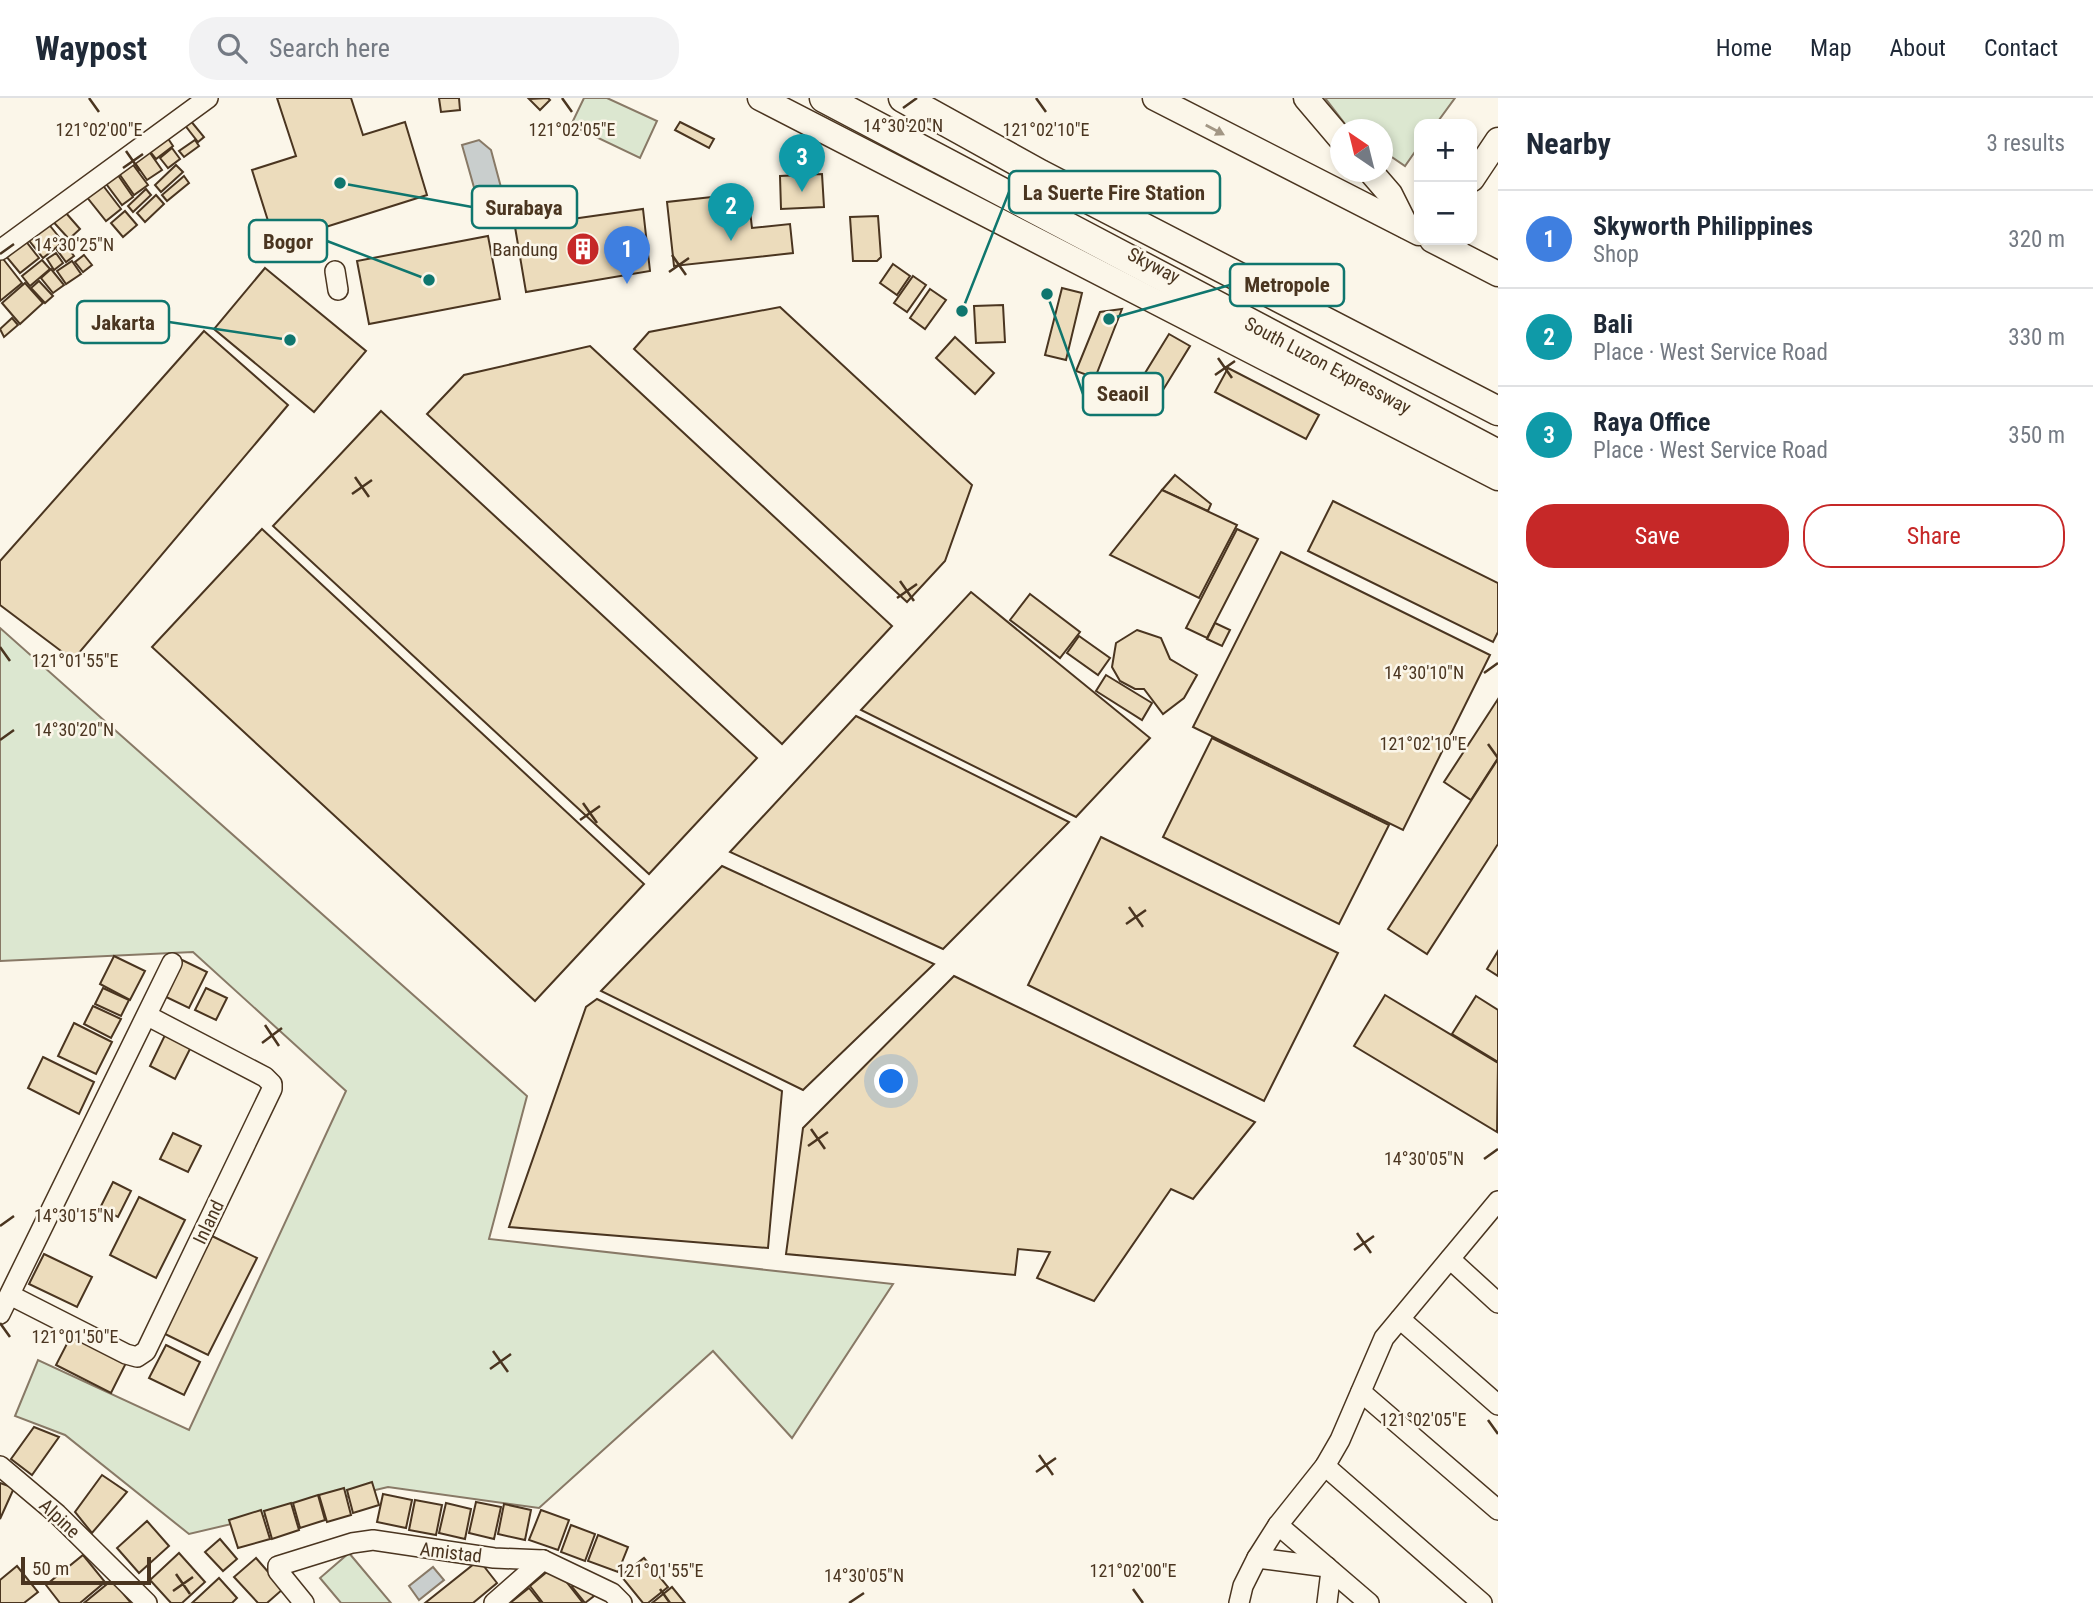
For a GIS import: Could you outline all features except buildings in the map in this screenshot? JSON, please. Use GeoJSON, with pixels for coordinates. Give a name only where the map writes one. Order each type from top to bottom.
{"type":"FeatureCollection","features":[{"type":"Feature","properties":{"kind":"highway","name":"South Luzon Expressway"},"geometry":{"type":"LineString","coordinates":[[824,98],[1498,454]]}},
{"type":"Feature","properties":{"kind":"highway","name":"Skyway"},"geometry":{"type":"LineString","coordinates":[[851,98],[1021,197],[1498,443]]}},
{"type":"Feature","properties":{"kind":"highway","name":"South Luzon Expressway"},"geometry":{"type":"LineString","coordinates":[[904,98],[1498,409]]}},
{"type":"Feature","properties":{"kind":"main road"},"geometry":{"type":"LineString","coordinates":[[760,98],[1498,478]]}},
{"type":"Feature","properties":{"kind":"main road"},"geometry":{"type":"LineString","coordinates":[[1155,98],[1413,229]]}},
{"type":"Feature","properties":{"kind":"main road"},"geometry":{"type":"LineString","coordinates":[[1306,98],[1330,126]]}},
{"type":"Feature","properties":{"kind":"main road"},"geometry":{"type":"LineString","coordinates":[[1477,172],[1498,140]]}},
{"type":"Feature","properties":{"kind":"main road"},"geometry":{"type":"LineString","coordinates":[[1380,182],[1413,229]]}},
{"type":"Feature","properties":{"kind":"main road"},"geometry":{"type":"LineString","coordinates":[[1443,245],[1498,274]]}},
{"type":"Feature","properties":{"kind":"street"},"geometry":{"type":"LineString","coordinates":[[0,250],[208,98]]}},
{"type":"Feature","properties":{"kind":"street"},"geometry":{"type":"LineString","coordinates":[[0,1314],[172,963]]}},
{"type":"Feature","properties":{"kind":"street","name":"Inland"},"geometry":{"type":"LineString","coordinates":[[10,1295],[126,1354],[137,1357],[146,1351],[272,1089],[265,1077],[148,1016]]}},
{"type":"Feature","properties":{"kind":"street"},"geometry":{"type":"LineString","coordinates":[[1239,1603],[1243,1586],[1257,1558],[1278,1525],[1325,1466],[1384,1338],[1498,1201]]}},
{"type":"Feature","properties":{"kind":"street"},"geometry":{"type":"LineString","coordinates":[[1450,1259],[1498,1303]]}},
{"type":"Feature","properties":{"kind":"street"},"geometry":{"type":"LineString","coordinates":[[1400,1319],[1498,1405]]}},
{"type":"Feature","properties":{"kind":"street"},"geometry":{"type":"LineString","coordinates":[[1361,1392],[1498,1510]]}},
{"type":"Feature","properties":{"kind":"street","name":"Alpine"},"geometry":{"type":"LineString","coordinates":[[0,1466],[57,1514],[148,1603]]}},
{"type":"Feature","properties":{"kind":"street"},"geometry":{"type":"LineString","coordinates":[[1325,1466],[1483,1603],[1498,1595]]}},
{"type":"Feature","properties":{"kind":"street"},"geometry":{"type":"LineString","coordinates":[[1278,1525],[1369,1603]]}},
{"type":"Feature","properties":{"kind":"street","name":"Amistad"},"geometry":{"type":"LineString","coordinates":[[304,1603],[278,1572],[280,1565],[352,1543],[373,1540],[494,1558],[543,1560],[612,1593],[622,1603]]}},
{"type":"Feature","properties":{"kind":"street"},"geometry":{"type":"LineString","coordinates":[[1257,1558],[1329,1569]]}},
{"type":"Feature","properties":{"kind":"street"},"geometry":{"type":"LineString","coordinates":[[494,1603],[543,1560]]}},
{"type":"Feature","properties":{"kind":"street"},"geometry":{"type":"LineString","coordinates":[[1327,1603],[1329,1569]]}},
{"type":"Feature","properties":{"kind":"green space"},"geometry":{"type":"Polygon","coordinates":[[[584,98],[607,98],[657,121],[640,158],[571,125],[584,98]]]}},
{"type":"Feature","properties":{"kind":"green space"},"geometry":{"type":"Polygon","coordinates":[[[1325,98],[1455,98],[1440,119],[1414,119],[1414,153],[1405,166],[1393,158],[1393,119],[1341,119],[1325,98]]]}},
{"type":"Feature","properties":{"kind":"green space"},"geometry":{"type":"Polygon","coordinates":[[[0,628],[527,1096],[489,1239],[893,1284],[792,1438],[713,1351],[539,1508],[388,1487],[189,1534],[65,1435],[15,1416],[38,1360],[189,1430],[346,1091],[193,952],[0,961],[0,628]]]}},
{"type":"Feature","properties":{"kind":"green space"},"geometry":{"type":"Polygon","coordinates":[[[349,1553],[391,1603],[341,1603],[320,1578],[349,1553]]]}},
{"type":"Feature","properties":{"kind":"shaded area"},"geometry":{"type":"Polygon","coordinates":[[[479,140],[491,150],[502,191],[477,198],[462,145],[479,140]]]}},
{"type":"Feature","properties":{"kind":"shaded area"},"geometry":{"type":"Polygon","coordinates":[[[433,1567],[444,1580],[419,1600],[409,1586],[433,1567]]]}},
{"type":"Feature","properties":{"kind":"place","name":"Surabaya"},"geometry":{"type":"Point","coordinates":[340,183]}},
{"type":"Feature","properties":{"kind":"place","name":"Raya Office"},"geometry":{"type":"Point","coordinates":[802,192]}},
{"type":"Feature","properties":{"kind":"place","name":"Bali"},"geometry":{"type":"Point","coordinates":[731,241]}},
{"type":"Feature","properties":{"kind":"place","name":"Bandung"},"geometry":{"type":"Point","coordinates":[583,249]}},
{"type":"Feature","properties":{"kind":"place","name":"Bogor"},"geometry":{"type":"Point","coordinates":[429,280]}},
{"type":"Feature","properties":{"kind":"place","name":"Skyworth Philippines"},"geometry":{"type":"Point","coordinates":[627,284]}},
{"type":"Feature","properties":{"kind":"place","name":"Seaoil"},"geometry":{"type":"Point","coordinates":[1047,294]}},
{"type":"Feature","properties":{"kind":"place","name":"La Suerte Fire Station"},"geometry":{"type":"Point","coordinates":[962,311]}},
{"type":"Feature","properties":{"kind":"place","name":"Metropole"},"geometry":{"type":"Point","coordinates":[1109,319]}},
{"type":"Feature","properties":{"kind":"place","name":"Jakarta"},"geometry":{"type":"Point","coordinates":[290,340]}}]}
